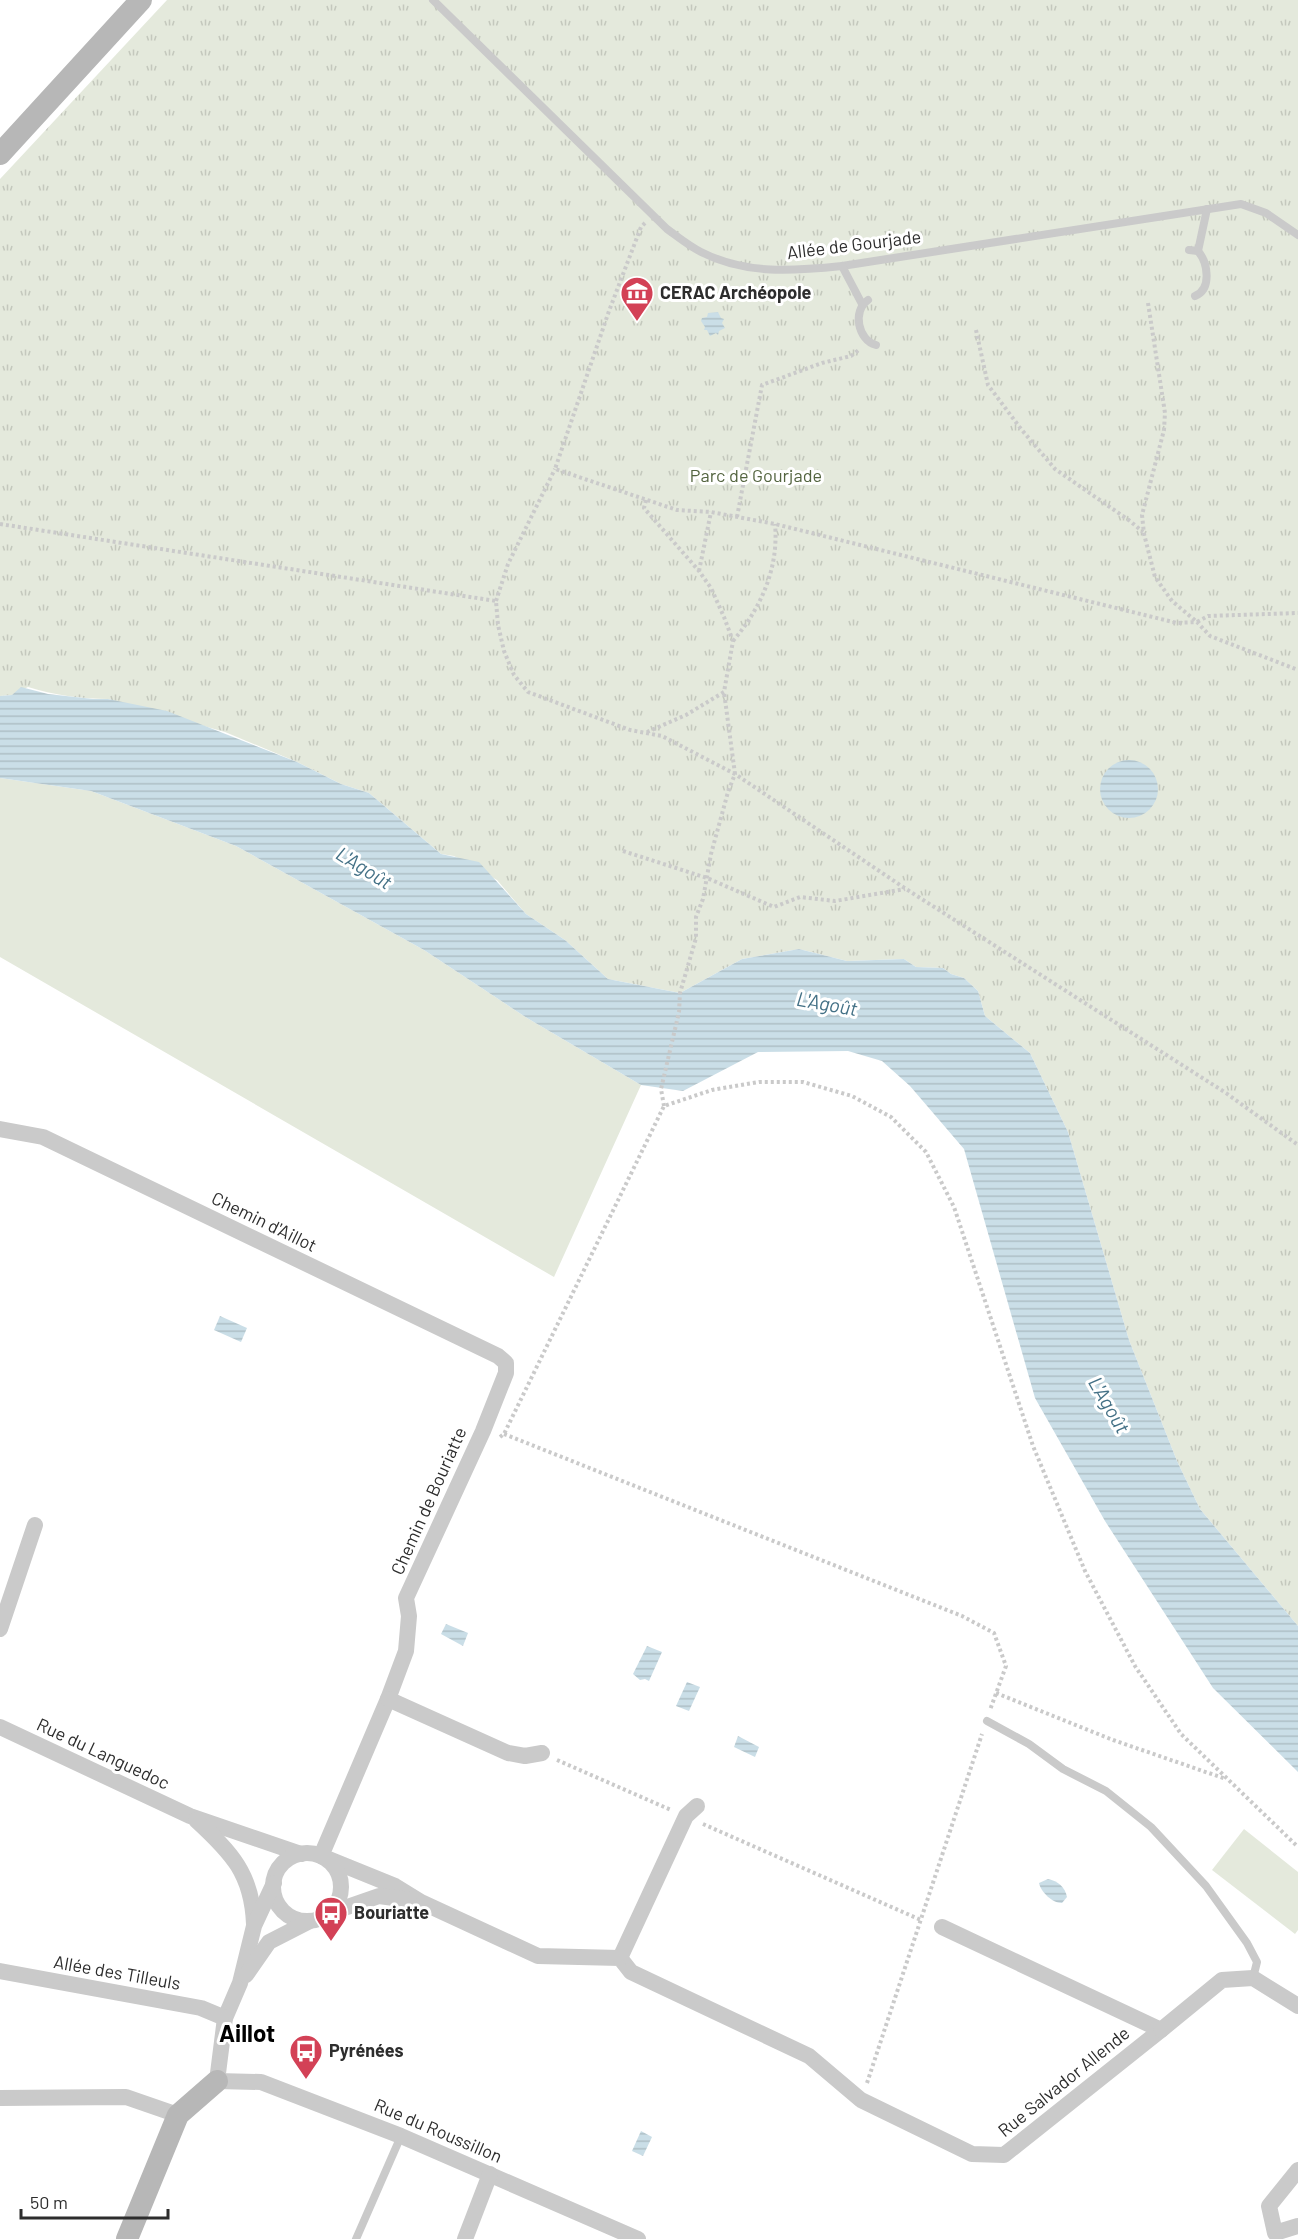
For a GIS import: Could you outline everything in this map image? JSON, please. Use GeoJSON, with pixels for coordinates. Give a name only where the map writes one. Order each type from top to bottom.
{"type":"FeatureCollection","features":[{"type":"Feature","properties":{"kind":"main road"},"geometry":{"type":"LineString","coordinates":[[0,154],[141,0]]}},
{"type":"Feature","properties":{"kind":"main road"},"geometry":{"type":"LineString","coordinates":[[127,2239],[178,2115],[217,2081]]}},
{"type":"Feature","properties":{"kind":"street","name":"Chemin d'Aillot"},"geometry":{"type":"LineString","coordinates":[[0,1129],[43,1137],[498,1356],[506,1363]]}},
{"type":"Feature","properties":{"kind":"street","name":"Chemin de Bouriatte"},"geometry":{"type":"LineString","coordinates":[[321,1857],[406,1651],[409,1616],[406,1598],[483,1431],[506,1373],[506,1363]]}},
{"type":"Feature","properties":{"kind":"street"},"geometry":{"type":"LineString","coordinates":[[0,1629],[35,1525]]}},
{"type":"Feature","properties":{"kind":"street"},"geometry":{"type":"LineString","coordinates":[[388,1699],[508,1753],[525,1756],[542,1754]]}},
{"type":"Feature","properties":{"kind":"street","name":"Rue du Languedoc"},"geometry":{"type":"LineString","coordinates":[[0,1727],[190,1816],[301,1854]]}},
{"type":"Feature","properties":{"kind":"street"},"geometry":{"type":"LineString","coordinates":[[310,1921],[293,1918],[258,1897],[274,1883],[283,1864],[301,1854],[321,1857],[395,1887],[421,1902],[538,1956],[620,1958],[691,1811]]}},
{"type":"Feature","properties":{"kind":"street","name":"Rue du Languedoc"},"geometry":{"type":"LineString","coordinates":[[190,1816],[230,1854],[258,1897],[254,1926],[240,1983]]}},
{"type":"Feature","properties":{"kind":"street"},"geometry":{"type":"LineString","coordinates":[[321,1857],[333,1865],[341,1885],[338,1902],[329,1913]]}},
{"type":"Feature","properties":{"kind":"street"},"geometry":{"type":"LineString","coordinates":[[274,1883],[277,1902],[284,1912]]}},
{"type":"Feature","properties":{"kind":"street"},"geometry":{"type":"LineString","coordinates":[[217,2081],[225,2018],[240,1983],[269,1942],[329,1913],[380,1896],[421,1902]]}},
{"type":"Feature","properties":{"kind":"street","name":"Rue Salvador Allende"},"geometry":{"type":"LineString","coordinates":[[620,1958],[631,1972],[809,2056],[861,2100],[972,2154],[1004,2155],[1161,2030],[942,1927]]}},
{"type":"Feature","properties":{"kind":"street","name":"Allée des Tilleuls"},"geometry":{"type":"LineString","coordinates":[[0,1971],[201,2008],[225,2018]]}},
{"type":"Feature","properties":{"kind":"street"},"geometry":{"type":"LineString","coordinates":[[1161,2030],[1222,1980],[1253,1978],[1298,2006]]}},
{"type":"Feature","properties":{"kind":"street","name":"Rue du Roussillon"},"geometry":{"type":"LineString","coordinates":[[217,2081],[261,2082],[402,2136],[639,2239]]}},
{"type":"Feature","properties":{"kind":"street"},"geometry":{"type":"LineString","coordinates":[[0,2098],[126,2097],[178,2115]]}},
{"type":"Feature","properties":{"kind":"street"},"geometry":{"type":"LineString","coordinates":[[1298,2170],[1269,2206],[1275,2233],[1298,2226]]}},
{"type":"Feature","properties":{"kind":"street"},"geometry":{"type":"LineString","coordinates":[[465,2239],[490,2174]]}},
{"type":"Feature","properties":{"kind":"lane","name":"Allée de Gourjade"},"geometry":{"type":"LineString","coordinates":[[433,0],[667,229],[701,252],[745,268],[792,271],[842,267],[1241,204],[1266,213],[1298,235]]}},
{"type":"Feature","properties":{"kind":"lane"},"geometry":{"type":"LineString","coordinates":[[1195,296],[1203,292],[1207,284],[1204,258],[1194,250],[1207,209]]}},
{"type":"Feature","properties":{"kind":"lane"},"geometry":{"type":"LineString","coordinates":[[842,267],[865,302],[858,310],[862,335],[872,344]]}},
{"type":"Feature","properties":{"kind":"lane"},"geometry":{"type":"LineString","coordinates":[[987,1720],[1029,1744],[1063,1769],[1106,1791],[1151,1827],[1206,1886],[1247,1943],[1257,1962],[1253,1978]]}},
{"type":"Feature","properties":{"kind":"lane"},"geometry":{"type":"LineString","coordinates":[[356,2239],[402,2136]]}},
{"type":"Feature","properties":{"kind":"path"},"geometry":{"type":"LineString","coordinates":[[652,216],[641,227],[609,311],[555,469],[508,564],[496,601],[498,625],[504,651],[514,675],[528,692],[630,730],[662,736],[735,774],[906,889],[1226,1093],[1298,1145]]}},
{"type":"Feature","properties":{"kind":"path"},"geometry":{"type":"LineString","coordinates":[[1148,303],[1165,423],[1142,515],[1144,534],[1155,577],[1172,601],[1210,636],[1298,670]]}},
{"type":"Feature","properties":{"kind":"path"},"geometry":{"type":"LineString","coordinates":[[976,330],[988,385],[1021,429],[1055,469],[1130,521],[1144,534]]}},
{"type":"Feature","properties":{"kind":"path"},"geometry":{"type":"LineString","coordinates":[[737,517],[762,385],[822,363],[851,356],[872,344]]}},
{"type":"Feature","properties":{"kind":"path"},"geometry":{"type":"LineString","coordinates":[[555,469],[678,510],[711,512],[775,524],[1177,622],[1197,622],[1208,616],[1298,613]]}},
{"type":"Feature","properties":{"kind":"path"},"geometry":{"type":"LineString","coordinates":[[646,500],[644,508],[711,588],[733,641]]}},
{"type":"Feature","properties":{"kind":"path"},"geometry":{"type":"LineString","coordinates":[[699,571],[711,512]]}},
{"type":"Feature","properties":{"kind":"path"},"geometry":{"type":"LineString","coordinates":[[0,524],[496,601]]}},
{"type":"Feature","properties":{"kind":"path"},"geometry":{"type":"LineString","coordinates":[[473,1449],[490,1444],[504,1434],[664,1106],[661,1089],[679,1012],[680,993],[696,938],[696,917],[703,899],[719,823],[735,774],[724,692],[733,641],[758,607],[766,585],[774,562],[775,524]]}},
{"type":"Feature","properties":{"kind":"path"},"geometry":{"type":"LineString","coordinates":[[646,732],[686,715],[724,692]]}},
{"type":"Feature","properties":{"kind":"path"},"geometry":{"type":"LineString","coordinates":[[623,851],[707,878],[774,907],[800,897],[836,901],[906,889]]}},
{"type":"Feature","properties":{"kind":"path"},"geometry":{"type":"LineString","coordinates":[[664,1106],[721,1089],[759,1082],[803,1082],[852,1096],[891,1117],[926,1152],[954,1207],[1033,1446],[1085,1571],[1135,1666],[1181,1734],[1298,1847]]}},
{"type":"Feature","properties":{"kind":"path"},"geometry":{"type":"LineString","coordinates":[[504,1434],[963,1616],[994,1634],[1006,1666],[861,2100]]}},
{"type":"Feature","properties":{"kind":"path"},"geometry":{"type":"LineString","coordinates":[[996,1693],[1113,1740],[1229,1780]]}},
{"type":"Feature","properties":{"kind":"path"},"geometry":{"type":"LineString","coordinates":[[542,1754],[691,1811],[921,1920]]}},
{"type":"Feature","properties":{"kind":"green space","name":"Parc de Gourjade"},"geometry":{"type":"Polygon","coordinates":[[[167,0],[1298,0],[1298,1626],[1200,1509],[1177,1461],[1129,1340],[1068,1132],[1030,1053],[985,1016],[978,991],[964,978],[951,974],[943,968],[916,967],[904,959],[847,961],[799,949],[742,959],[680,993],[608,979],[565,940],[526,914],[497,880],[454,856],[441,854],[369,793],[341,784],[297,762],[225,732],[108,699],[68,696],[28,687],[12,695],[0,696],[0,179],[167,0]]]}},
{"type":"Feature","properties":{"kind":"green space"},"geometry":{"type":"Polygon","coordinates":[[[0,778],[91,791],[236,846],[424,950],[527,1018],[641,1085],[554,1277],[0,957],[0,778]]]}},
{"type":"Feature","properties":{"kind":"green space"},"geometry":{"type":"Polygon","coordinates":[[[1244,1829],[1298,1872],[1298,1930],[1295,1934],[1212,1870],[1244,1829]]]}},
{"type":"Feature","properties":{"kind":"water"},"geometry":{"type":"Polygon","coordinates":[[[718,312],[724,319],[722,323],[725,328],[719,331],[718,335],[716,333],[710,336],[707,330],[704,330],[702,318],[707,317],[708,313],[718,312]]]}},
{"type":"Feature","properties":{"kind":"water","name":"L'Agoût"},"geometry":{"type":"Polygon","coordinates":[[[21,687],[48,694],[108,699],[167,711],[297,762],[341,784],[369,793],[441,854],[479,862],[526,914],[565,940],[608,979],[680,993],[742,959],[799,949],[847,961],[904,959],[916,967],[943,968],[951,974],[964,978],[978,991],[985,1016],[1030,1053],[1068,1132],[1129,1340],[1177,1461],[1200,1509],[1298,1626],[1298,1772],[1213,1688],[1105,1521],[1035,1398],[964,1149],[910,1086],[882,1061],[848,1051],[758,1052],[683,1091],[641,1085],[527,1018],[424,950],[236,846],[91,791],[0,778],[0,696],[12,695],[21,687]]]}},
{"type":"Feature","properties":{"kind":"water"},"geometry":{"type":"Polygon","coordinates":[[[1129,760],[1145,765],[1153,773],[1158,789],[1153,805],[1145,813],[1129,818],[1113,813],[1105,805],[1100,789],[1105,773],[1113,765],[1129,760]]]}},
{"type":"Feature","properties":{"kind":"water"},"geometry":{"type":"Polygon","coordinates":[[[220,1316],[247,1328],[241,1342],[214,1330],[220,1316]]]}},
{"type":"Feature","properties":{"kind":"water"},"geometry":{"type":"Polygon","coordinates":[[[446,1624],[468,1633],[463,1646],[441,1634],[446,1624]]]}},
{"type":"Feature","properties":{"kind":"water"},"geometry":{"type":"Polygon","coordinates":[[[647,1646],[662,1652],[649,1681],[640,1680],[633,1674],[647,1646]]]}},
{"type":"Feature","properties":{"kind":"water"},"geometry":{"type":"Polygon","coordinates":[[[687,1682],[700,1687],[689,1711],[676,1706],[687,1682]]]}},
{"type":"Feature","properties":{"kind":"water"},"geometry":{"type":"Polygon","coordinates":[[[738,1736],[759,1747],[755,1757],[734,1747],[738,1736]]]}},
{"type":"Feature","properties":{"kind":"water"},"geometry":{"type":"Polygon","coordinates":[[[1048,1879],[1055,1881],[1065,1890],[1067,1897],[1062,1903],[1051,1899],[1042,1890],[1039,1883],[1048,1879]]]}},
{"type":"Feature","properties":{"kind":"water"},"geometry":{"type":"Polygon","coordinates":[[[641,2131],[652,2137],[643,2156],[632,2151],[641,2131]]]}},
{"type":"Feature","properties":{"kind":"place","name":"CERAC Archéopole"},"geometry":{"type":"Point","coordinates":[637,322]}},
{"type":"Feature","properties":{"kind":"place","name":"Bouriatte"},"geometry":{"type":"Point","coordinates":[331,1942]}},
{"type":"Feature","properties":{"kind":"place","name":"Pyrénées"},"geometry":{"type":"Point","coordinates":[306,2080]}},
{"type":"Feature","properties":{"kind":"district","name":"Aillot"},"geometry":{"type":"Point","coordinates":[247,2034]}}]}
